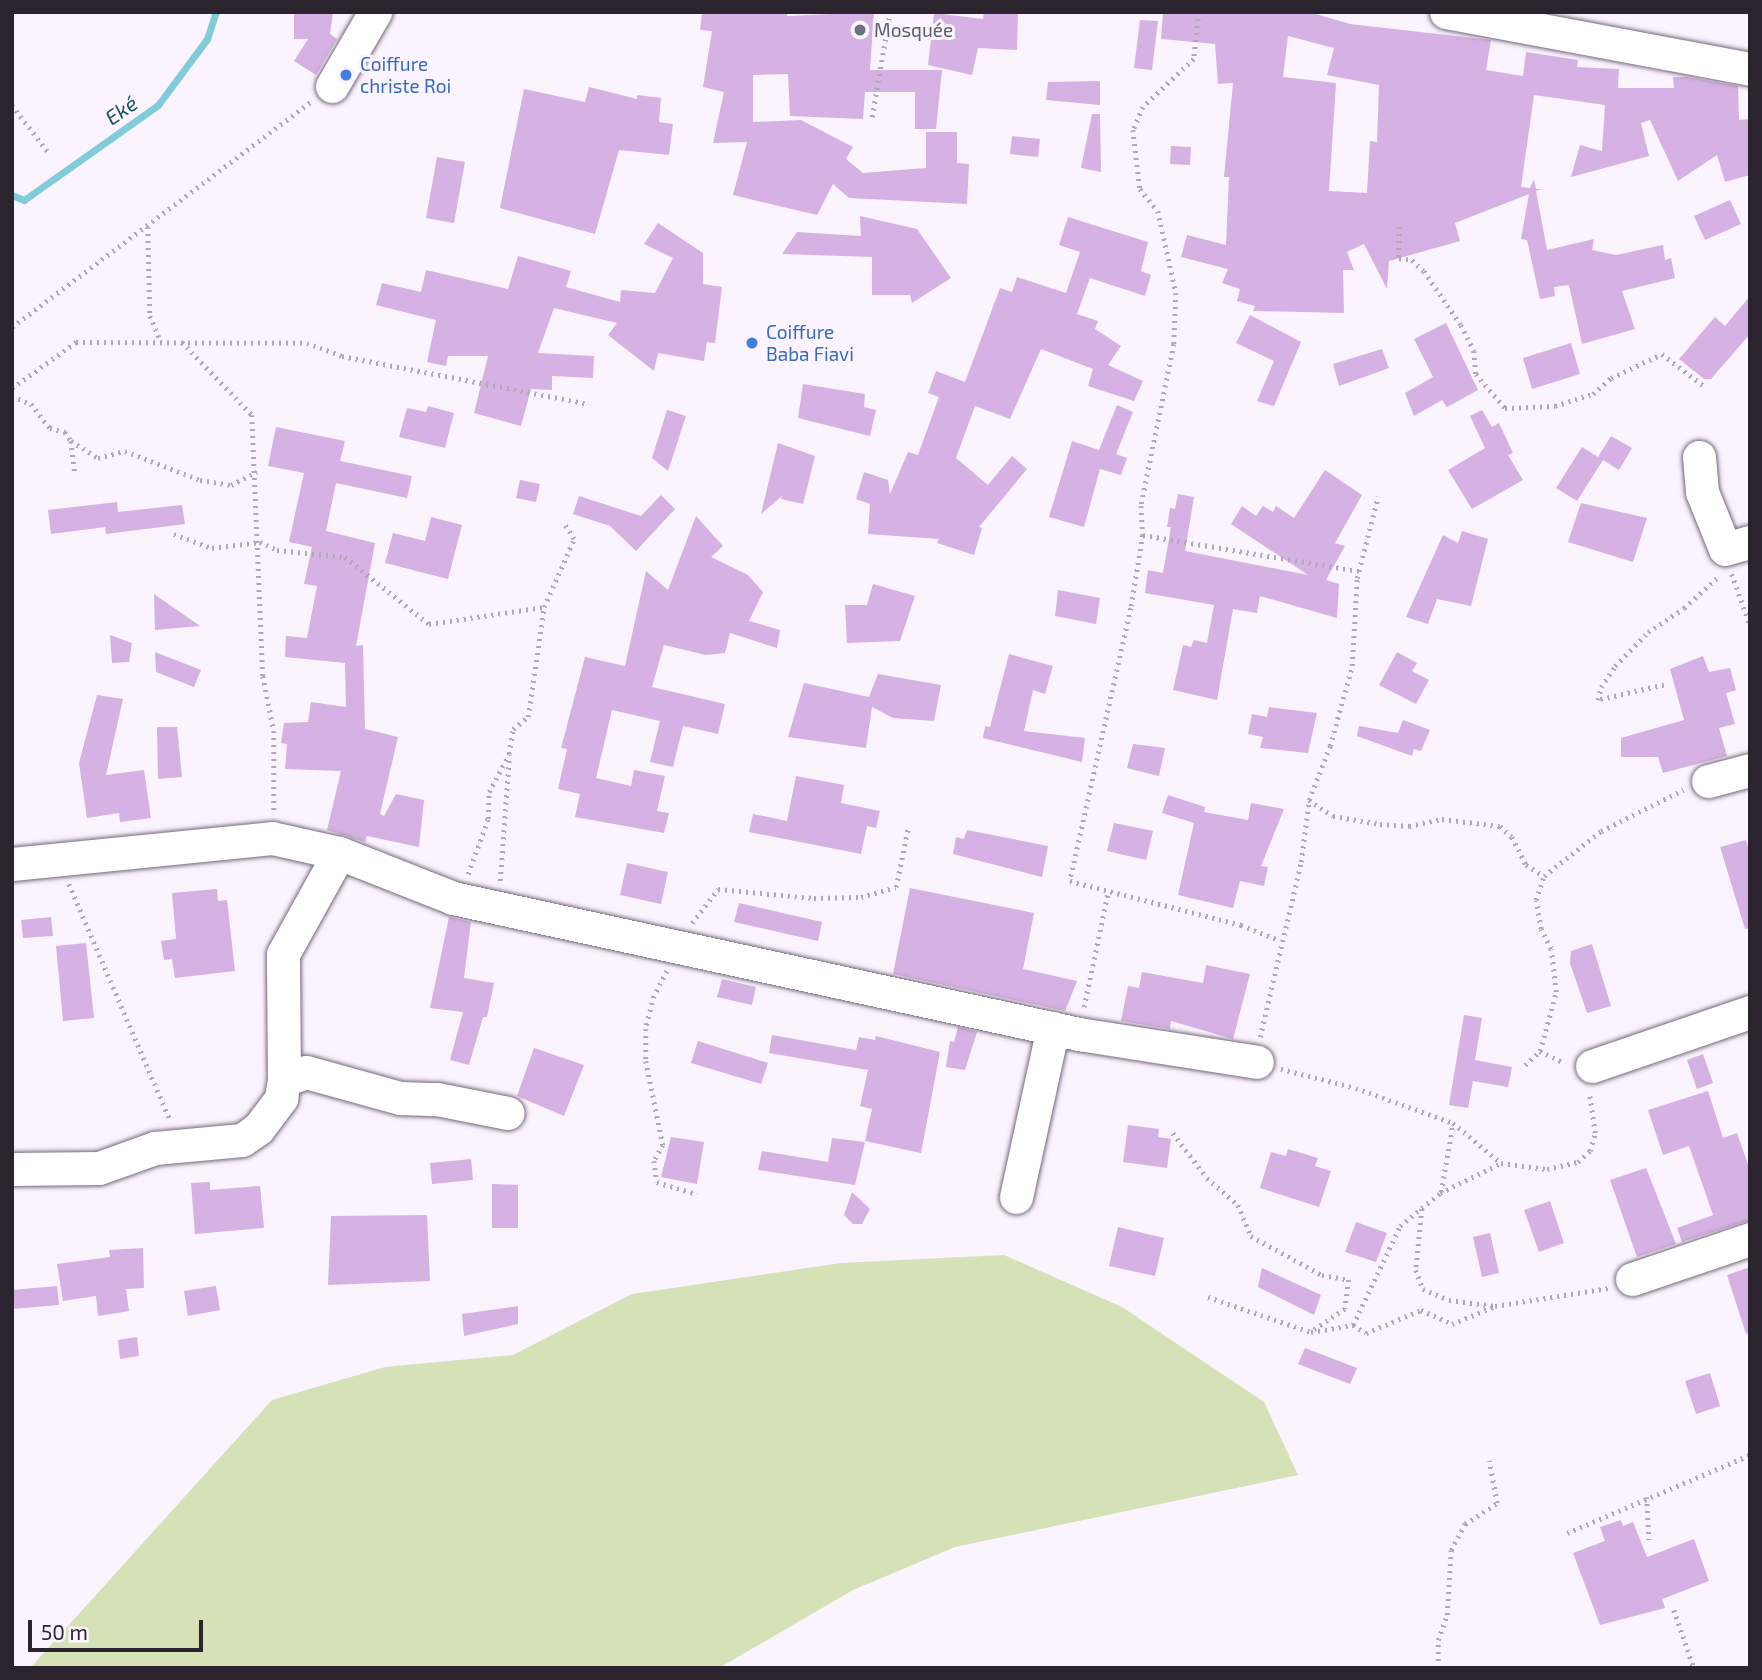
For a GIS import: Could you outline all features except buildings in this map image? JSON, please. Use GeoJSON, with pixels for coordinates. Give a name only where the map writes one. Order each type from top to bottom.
{"type":"FeatureCollection","features":[{"type":"Feature","properties":{"kind":"street"},"geometry":{"type":"LineString","coordinates":[[332,86],[375,12]]}},
{"type":"Feature","properties":{"kind":"street"},"geometry":{"type":"LineString","coordinates":[[1446,12],[1750,69]]}},
{"type":"Feature","properties":{"kind":"street"},"geometry":{"type":"LineString","coordinates":[[1699,457],[1702,492],[1726,550],[1740,554]]}},
{"type":"Feature","properties":{"kind":"street"},"geometry":{"type":"LineString","coordinates":[[1708,781],[1750,770]]}},
{"type":"Feature","properties":{"kind":"street"},"geometry":{"type":"LineString","coordinates":[[12,864],[272,838],[339,853],[453,898],[1066,1031],[1257,1062]]}},
{"type":"Feature","properties":{"kind":"street"},"geometry":{"type":"LineString","coordinates":[[12,1169],[99,1168],[155,1148],[194,1147],[242,1140],[258,1129],[281,1098],[284,1080],[283,954],[339,853]]}},
{"type":"Feature","properties":{"kind":"street"},"geometry":{"type":"LineString","coordinates":[[1592,1066],[1750,1012]]}},
{"type":"Feature","properties":{"kind":"street"},"geometry":{"type":"LineString","coordinates":[[1016,1197],[1066,1031]]}},
{"type":"Feature","properties":{"kind":"street"},"geometry":{"type":"LineString","coordinates":[[284,1080],[306,1072],[400,1098],[437,1099],[508,1113]]}},
{"type":"Feature","properties":{"kind":"street"},"geometry":{"type":"LineString","coordinates":[[1632,1279],[1750,1239]]}},
{"type":"Feature","properties":{"kind":"path"},"geometry":{"type":"LineString","coordinates":[[872,117],[890,12]]}},
{"type":"Feature","properties":{"kind":"path"},"geometry":{"type":"LineString","coordinates":[[1199,12],[1194,59],[1143,107],[1133,130],[1140,188],[1158,211],[1176,293],[1174,344],[1141,506],[1143,536],[1131,608],[1070,881],[1241,925],[1279,940]]}},
{"type":"Feature","properties":{"kind":"path"},"geometry":{"type":"LineString","coordinates":[[12,327],[332,86]]}},
{"type":"Feature","properties":{"kind":"path"},"geometry":{"type":"LineString","coordinates":[[12,105],[49,153]]}},
{"type":"Feature","properties":{"kind":"path"},"geometry":{"type":"LineString","coordinates":[[148,227],[150,316],[161,342]]}},
{"type":"Feature","properties":{"kind":"path"},"geometry":{"type":"LineString","coordinates":[[1399,227],[1399,258],[1412,260],[1424,271],[1461,325],[1474,351],[1476,374],[1505,408],[1555,407],[1593,394],[1611,378],[1662,354],[1704,386]]}},
{"type":"Feature","properties":{"kind":"path"},"geometry":{"type":"LineString","coordinates":[[181,341],[251,415],[257,472],[263,676],[274,731],[272,838]]}},
{"type":"Feature","properties":{"kind":"path"},"geometry":{"type":"LineString","coordinates":[[12,388],[76,342],[307,343],[342,356],[589,404]]}},
{"type":"Feature","properties":{"kind":"path"},"geometry":{"type":"LineString","coordinates":[[12,396],[31,404],[44,423],[65,432],[71,442],[75,475]]}},
{"type":"Feature","properties":{"kind":"path"},"geometry":{"type":"LineString","coordinates":[[71,442],[98,458],[125,451],[200,480],[231,485],[257,472]]}},
{"type":"Feature","properties":{"kind":"path"},"geometry":{"type":"LineString","coordinates":[[1378,497],[1359,571],[1352,666],[1330,746],[1309,800],[1301,862],[1279,940],[1257,1062],[1356,1088],[1453,1123],[1500,1163],[1547,1169],[1578,1162],[1590,1151],[1595,1133],[1588,1097],[1592,1066]]}},
{"type":"Feature","properties":{"kind":"path"},"geometry":{"type":"LineString","coordinates":[[503,909],[499,877],[509,754],[513,729],[528,717],[544,607],[574,539],[562,522]]}},
{"type":"Feature","properties":{"kind":"path"},"geometry":{"type":"LineString","coordinates":[[174,534],[212,548],[260,542],[277,550],[345,557],[429,624],[544,607]]}},
{"type":"Feature","properties":{"kind":"path"},"geometry":{"type":"LineString","coordinates":[[1143,536],[1359,571]]}},
{"type":"Feature","properties":{"kind":"path"},"geometry":{"type":"LineString","coordinates":[[1740,554],[1750,625]]}},
{"type":"Feature","properties":{"kind":"path"},"geometry":{"type":"LineString","coordinates":[[1664,685],[1598,700],[1601,687],[1615,666],[1648,632],[1684,608],[1740,554]]}},
{"type":"Feature","properties":{"kind":"path"},"geometry":{"type":"LineString","coordinates":[[453,898],[472,867],[488,819],[489,792],[509,754]]}},
{"type":"Feature","properties":{"kind":"path"},"geometry":{"type":"LineString","coordinates":[[1525,1065],[1540,1051],[1556,992],[1550,949],[1541,929],[1536,900],[1544,876],[1601,831],[1667,795],[1708,781]]}},
{"type":"Feature","properties":{"kind":"path"},"geometry":{"type":"LineString","coordinates":[[1309,800],[1333,816],[1380,824],[1409,826],[1442,820],[1500,827],[1512,837],[1526,865],[1544,876]]}},
{"type":"Feature","properties":{"kind":"path"},"geometry":{"type":"LineString","coordinates":[[61,859],[85,930],[168,1117],[194,1147]]}},
{"type":"Feature","properties":{"kind":"path"},"geometry":{"type":"LineString","coordinates":[[1066,1031],[1108,892]]}},
{"type":"Feature","properties":{"kind":"path"},"geometry":{"type":"LineString","coordinates":[[1440,1193],[1453,1123]]}},
{"type":"Feature","properties":{"kind":"path"},"geometry":{"type":"LineString","coordinates":[[1173,1133],[1207,1178],[1238,1205],[1251,1236],[1322,1275],[1349,1280],[1345,1309],[1311,1332]]}},
{"type":"Feature","properties":{"kind":"path"},"geometry":{"type":"LineString","coordinates":[[1353,1325],[1400,1226],[1440,1193],[1500,1163]]}},
{"type":"Feature","properties":{"kind":"path"},"geometry":{"type":"LineString","coordinates":[[1422,1208],[1416,1270],[1423,1289],[1448,1300],[1496,1306]]}},
{"type":"Feature","properties":{"kind":"path"},"geometry":{"type":"LineString","coordinates":[[1208,1297],[1311,1332],[1353,1325],[1366,1333],[1421,1310],[1452,1324],[1496,1306],[1601,1292],[1632,1279]]}},
{"type":"Feature","properties":{"kind":"path"},"geometry":{"type":"LineString","coordinates":[[1567,1533],[1750,1455]]}},
{"type":"Feature","properties":{"kind":"path"},"geometry":{"type":"LineString","coordinates":[[1438,1668],[1438,1640],[1447,1615],[1451,1550],[1465,1524],[1497,1503],[1489,1461]]}},
{"type":"Feature","properties":{"kind":"path"},"geometry":{"type":"LineString","coordinates":[[1647,1497],[1649,1540]]}},
{"type":"Feature","properties":{"kind":"path"},"geometry":{"type":"LineString","coordinates":[[1674,1610],[1694,1668]]}},
{"type":"Feature","properties":{"kind":"green space"},"geometry":{"type":"Polygon","coordinates":[[[1004,1255],[1122,1307],[1264,1402],[1298,1475],[955,1547],[853,1590],[719,1668],[30,1668],[272,1400],[385,1367],[513,1355],[632,1294],[841,1263],[1004,1255]]]}},
{"type":"Feature","properties":{"kind":"waterway","name":"Eké"},"geometry":{"type":"LineString","coordinates":[[12,195],[24,200],[158,105],[207,39],[216,12]]}},
{"type":"Feature","properties":{"kind":"place","name":"Mosquée"},"geometry":{"type":"Point","coordinates":[860,30]}},
{"type":"Feature","properties":{"kind":"place","name":"Coiffure christe Roi"},"geometry":{"type":"Point","coordinates":[346,75]}},
{"type":"Feature","properties":{"kind":"place","name":"Coiffure Baba Fiavi"},"geometry":{"type":"Point","coordinates":[752,343]}}]}
